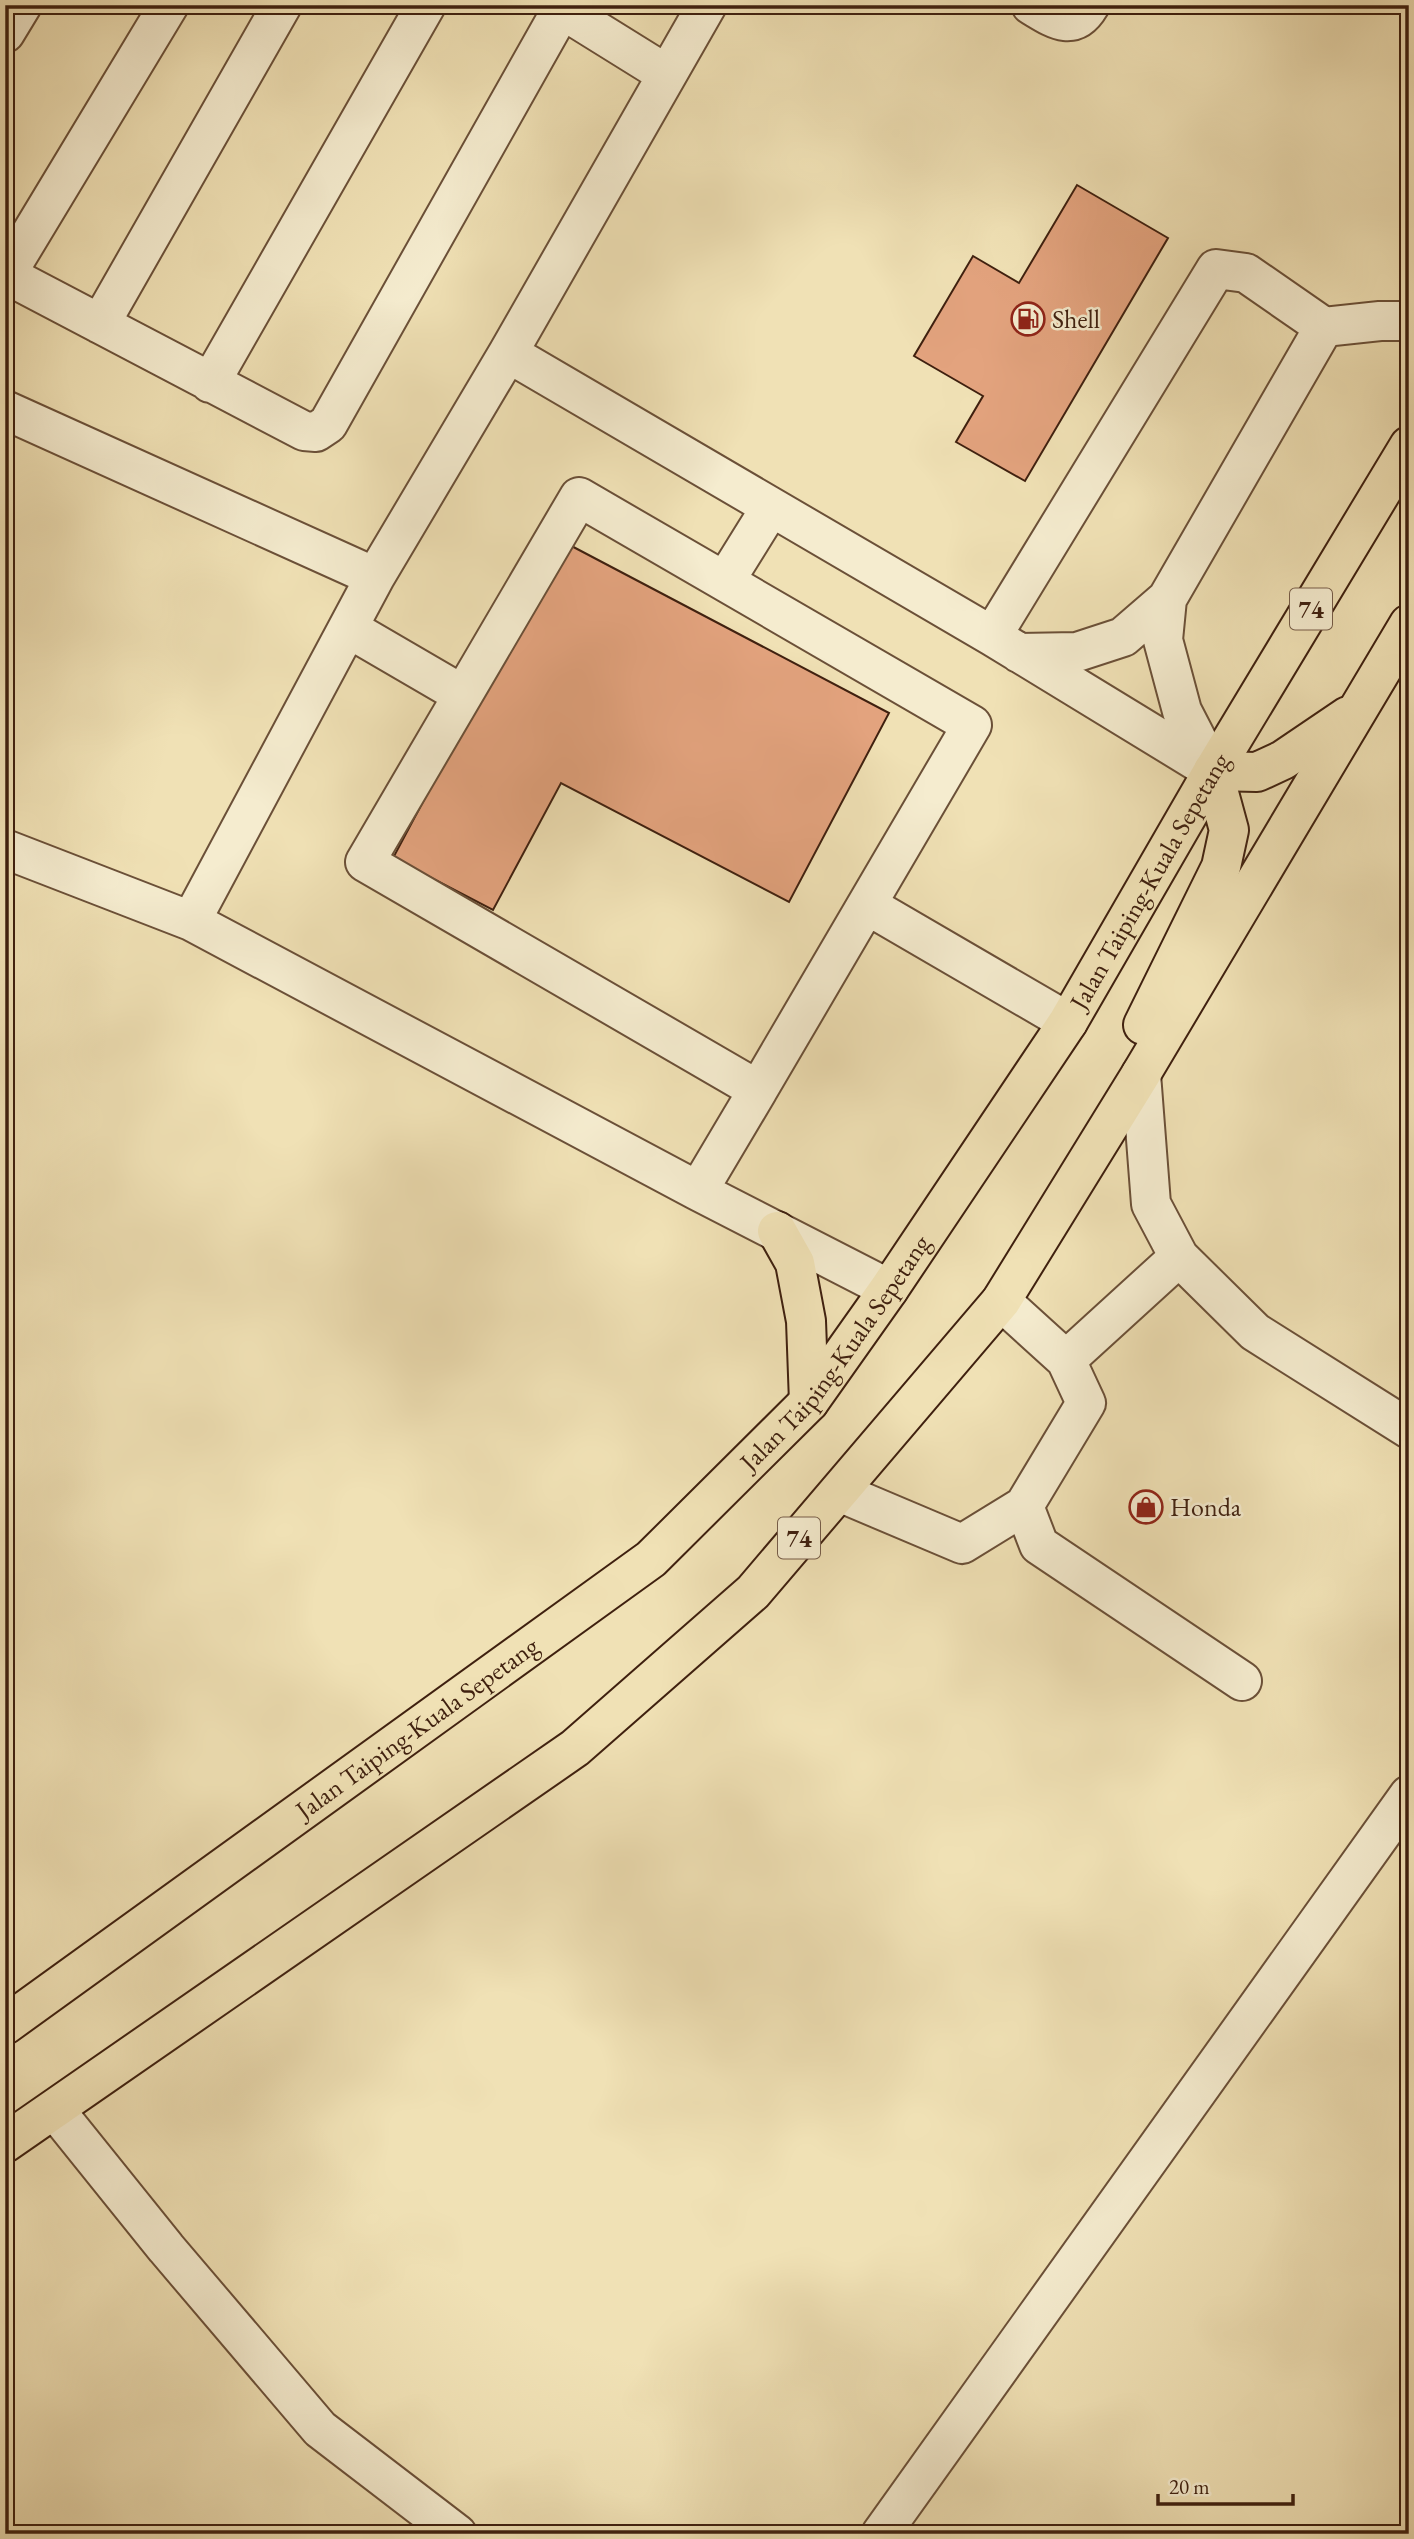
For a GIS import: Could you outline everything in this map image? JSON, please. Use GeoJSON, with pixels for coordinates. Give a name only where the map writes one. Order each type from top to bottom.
{"type":"FeatureCollection","features":[{"type":"Feature","properties":{"kind":"main road","name":"Jalan Taiping-Kuala Sepetang"},"geometry":{"type":"LineString","coordinates":[[5,2025],[652,1559],[809,1402],[889,1289],[1068,1022],[1213,771],[1409,446]]}},
{"type":"Feature","properties":{"kind":"main road","name":"74"},"geometry":{"type":"LineString","coordinates":[[5,2143],[575,1748],[753,1592],[1001,1301],[1141,1074],[1409,624]]}},
{"type":"Feature","properties":{"kind":"main road"},"geometry":{"type":"LineString","coordinates":[[1141,1074],[1135,1064],[1135,1041],[1221,867],[1229,830],[1213,771],[1257,772],[1283,760],[1356,710]]}},
{"type":"Feature","properties":{"kind":"main road"},"geometry":{"type":"LineString","coordinates":[[777,1231],[795,1263],[806,1321],[809,1402]]}},
{"type":"Feature","properties":{"kind":"street"},"geometry":{"type":"LineString","coordinates":[[5,33],[22,5]]}},
{"type":"Feature","properties":{"kind":"street"},"geometry":{"type":"LineString","coordinates":[[169,5],[6,274],[304,431],[316,432],[328,424],[558,7],[666,74]]}},
{"type":"Feature","properties":{"kind":"street"},"geometry":{"type":"LineString","coordinates":[[100,324],[282,5]]}},
{"type":"Feature","properties":{"kind":"street"},"geometry":{"type":"LineString","coordinates":[[210,383],[426,5]]}},
{"type":"Feature","properties":{"kind":"street"},"geometry":{"type":"LineString","coordinates":[[191,921],[375,577],[508,353],[707,5]]}},
{"type":"Feature","properties":{"kind":"street"},"geometry":{"type":"LineString","coordinates":[[1031,5],[1060,22],[1072,22],[1087,11],[1090,5]]}},
{"type":"Feature","properties":{"kind":"street"},"geometry":{"type":"LineString","coordinates":[[1005,645],[1216,269],[1246,273],[1324,327],[1409,321]]}},
{"type":"Feature","properties":{"kind":"street"},"geometry":{"type":"LineString","coordinates":[[1005,645],[1077,652],[1122,637],[1167,599],[1324,327]]}},
{"type":"Feature","properties":{"kind":"street"},"geometry":{"type":"LineString","coordinates":[[508,353],[1005,645],[1213,771]]}},
{"type":"Feature","properties":{"kind":"street"},"geometry":{"type":"LineString","coordinates":[[5,410],[375,577]]}},
{"type":"Feature","properties":{"kind":"street"},"geometry":{"type":"LineString","coordinates":[[698,1191],[758,1090],[867,905],[972,725],[579,497],[365,862],[758,1090]]}},
{"type":"Feature","properties":{"kind":"street"},"geometry":{"type":"LineString","coordinates":[[725,581],[771,507]]}},
{"type":"Feature","properties":{"kind":"street"},"geometry":{"type":"LineString","coordinates":[[1167,599],[1163,640],[1182,711],[1213,771]]}},
{"type":"Feature","properties":{"kind":"street"},"geometry":{"type":"LineString","coordinates":[[348,628],[463,695]]}},
{"type":"Feature","properties":{"kind":"street"},"geometry":{"type":"LineString","coordinates":[[5,849],[191,921],[698,1191],[889,1289]]}},
{"type":"Feature","properties":{"kind":"street"},"geometry":{"type":"LineString","coordinates":[[867,905],[1068,1022]]}},
{"type":"Feature","properties":{"kind":"street"},"geometry":{"type":"LineString","coordinates":[[1141,1074],[1151,1204],[1179,1257],[1255,1332],[1409,1429]]}},
{"type":"Feature","properties":{"kind":"street"},"geometry":{"type":"LineString","coordinates":[[1066,1360],[1179,1257]]}},
{"type":"Feature","properties":{"kind":"street"},"geometry":{"type":"LineString","coordinates":[[839,1492],[962,1544],[1024,1506],[1086,1402],[1066,1360],[1001,1301]]}},
{"type":"Feature","properties":{"kind":"street"},"geometry":{"type":"LineString","coordinates":[[1024,1506],[1039,1545],[1242,1681]]}},
{"type":"Feature","properties":{"kind":"street"},"geometry":{"type":"LineString","coordinates":[[881,2534],[1409,1795]]}},
{"type":"Feature","properties":{"kind":"street"},"geometry":{"type":"LineString","coordinates":[[55,2110],[166,2248],[320,2428],[457,2534]]}},
{"type":"Feature","properties":{"kind":"building","name":"Shell"},"geometry":{"type":"Polygon","coordinates":[[[1077,185],[1168,238],[1025,481],[956,442],[983,396],[914,356],[973,256],[1019,283],[1077,185]]]}},
{"type":"Feature","properties":{"kind":"building"},"geometry":{"type":"Polygon","coordinates":[[[562,541],[889,713],[789,902],[561,783],[493,910],[393,858],[562,541]]]}},
{"type":"Feature","properties":{"kind":"place","name":"Shell"},"geometry":{"type":"Point","coordinates":[1028,319]}},
{"type":"Feature","properties":{"kind":"place","name":"Honda"},"geometry":{"type":"Point","coordinates":[1146,1507]}}]}
